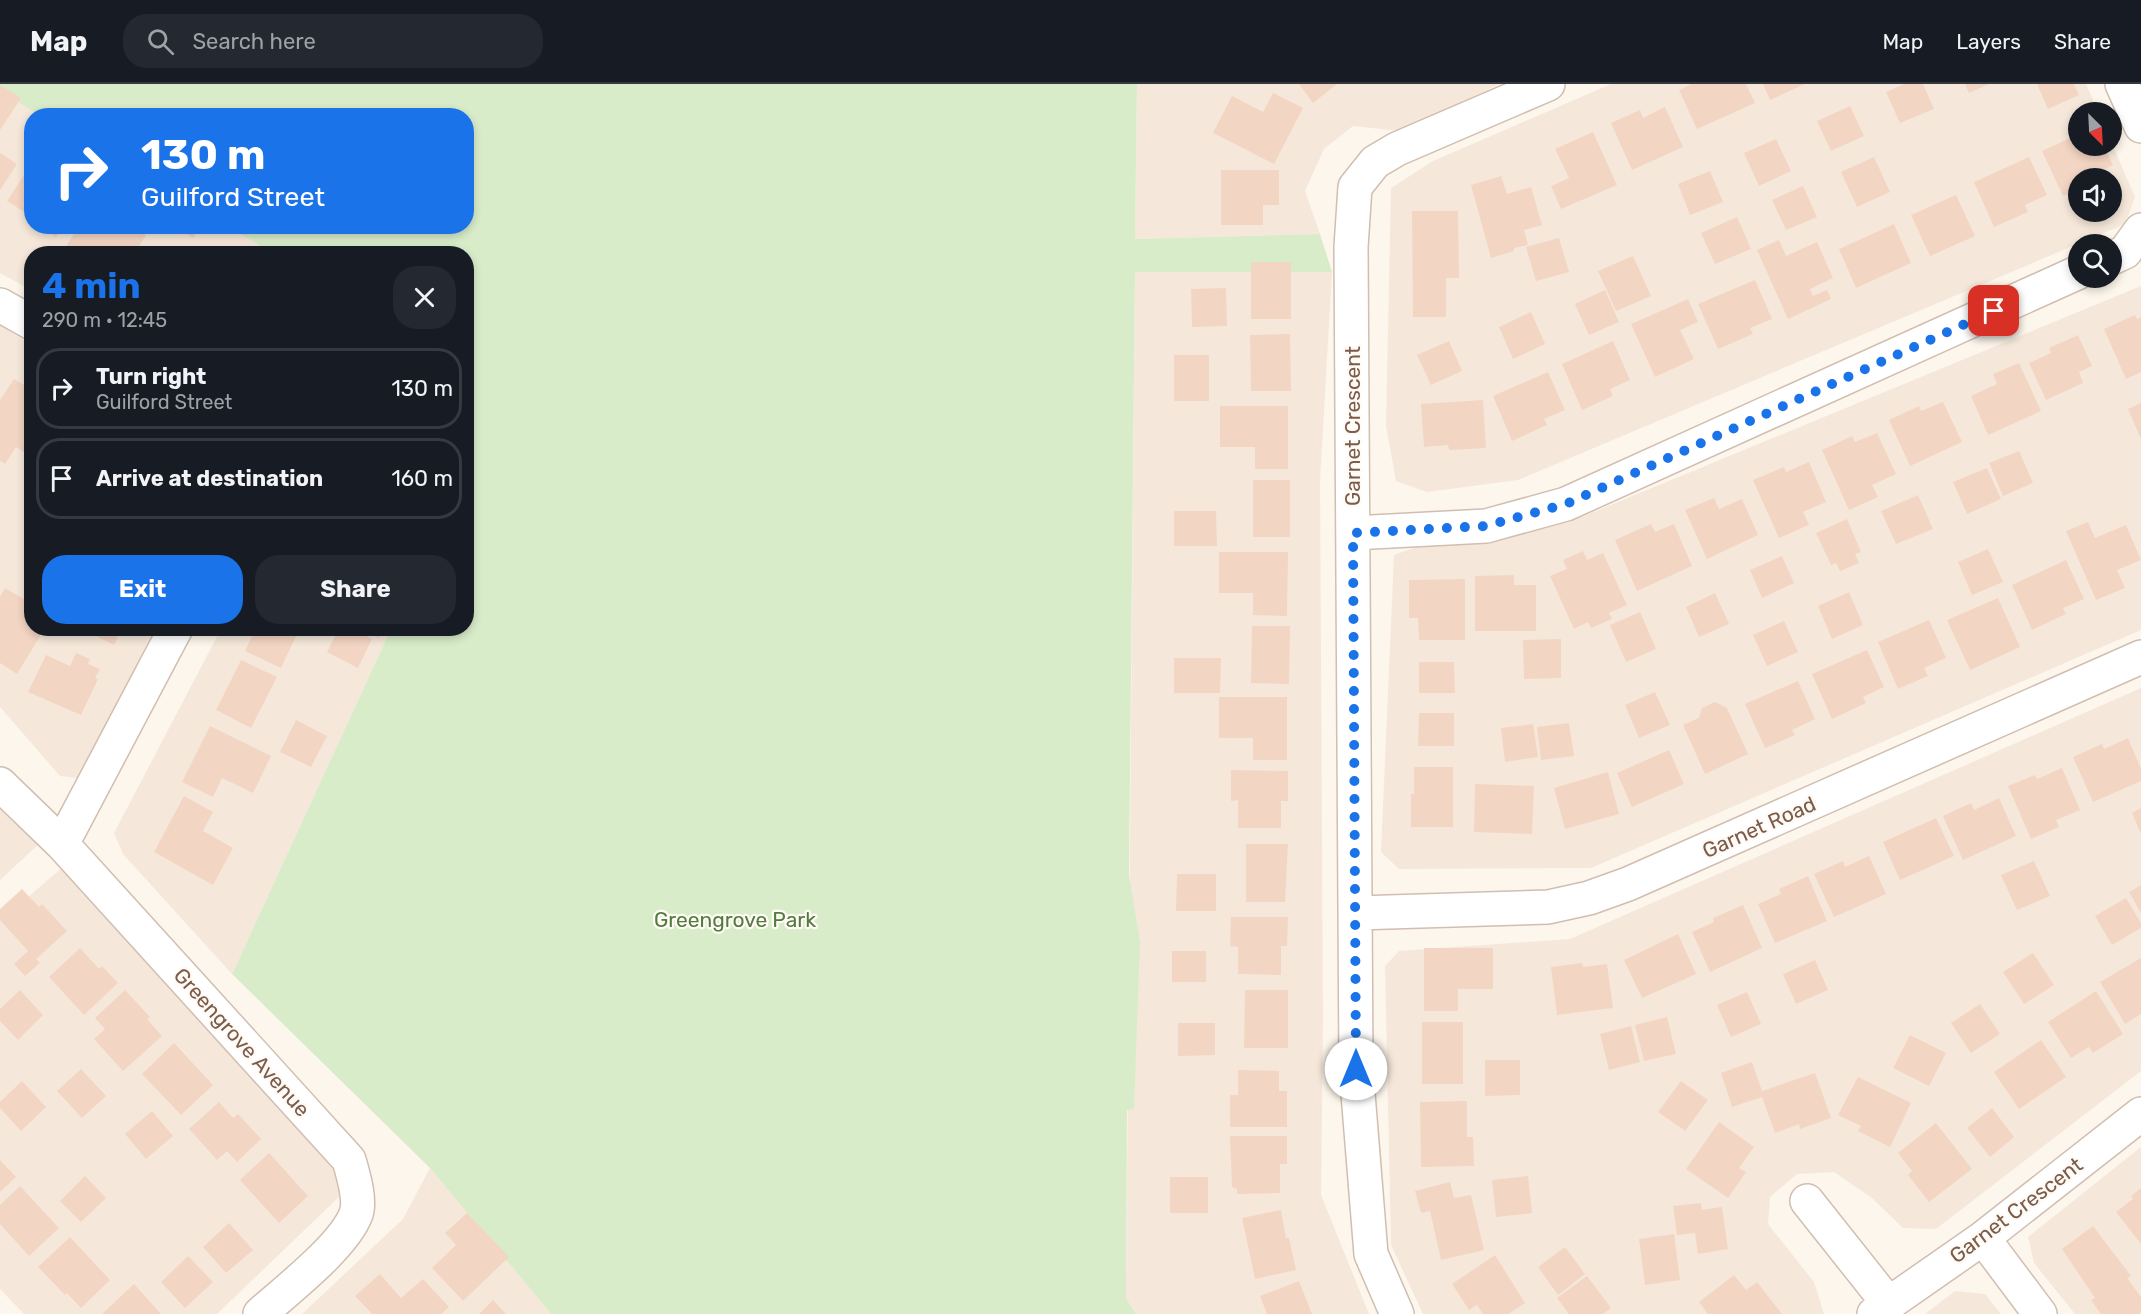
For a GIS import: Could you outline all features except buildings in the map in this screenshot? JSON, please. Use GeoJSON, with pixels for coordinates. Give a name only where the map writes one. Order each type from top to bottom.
{"type":"FeatureCollection","features":[{"type":"Feature","properties":{"kind":"street","name":"Garnet Crescent"},"geometry":{"type":"LineString","coordinates":[[1397,1314],[1371,1254],[1356,1069],[1351,247],[1355,187],[1375,162],[1397,149],[1548,84]]}},
{"type":"Feature","properties":{"kind":"street"},"geometry":{"type":"LineString","coordinates":[[2122,84],[2141,126]]}},
{"type":"Feature","properties":{"kind":"street"},"geometry":{"type":"LineString","coordinates":[[2122,253],[2141,230]]}},
{"type":"Feature","properties":{"kind":"street"},"geometry":{"type":"LineString","coordinates":[[1353,533],[1486,526],[1566,504],[2068,277]]}},
{"type":"Feature","properties":{"kind":"street"},"geometry":{"type":"LineString","coordinates":[[0,305],[24,318]]}},
{"type":"Feature","properties":{"kind":"street"},"geometry":{"type":"LineString","coordinates":[[62,844],[172,636]]}},
{"type":"Feature","properties":{"kind":"street","name":"Garnet Road"},"geometry":{"type":"LineString","coordinates":[[1356,913],[1548,907],[1589,898],[1628,884],[2141,657]]}},
{"type":"Feature","properties":{"kind":"street","name":"Greengrove Avenue"},"geometry":{"type":"LineString","coordinates":[[0,784],[62,844],[349,1160],[356,1184],[357,1213],[341,1240],[260,1314]]}},
{"type":"Feature","properties":{"kind":"street","name":"Garnet Crescent"},"geometry":{"type":"LineString","coordinates":[[1807,1201],[1881,1308],[1983,1238],[2141,1114]]}},
{"type":"Feature","properties":{"kind":"street"},"geometry":{"type":"LineString","coordinates":[[1983,1238],[2040,1314]]}},
{"type":"Feature","properties":{"kind":"shaded area"},"geometry":{"type":"Polygon","coordinates":[[[1137,84],[1500,84],[1400,131],[1353,126],[1324,149],[1305,191],[1320,234],[1135,239],[1137,84]]]}},
{"type":"Feature","properties":{"kind":"shaded area"},"geometry":{"type":"Polygon","coordinates":[[[1611,84],[2086,84],[2094,102],[2068,102],[2068,156],[2117,156],[2135,197],[2125,224],[2101,234],[2068,234],[2068,248],[1518,480],[1427,492],[1396,481],[1386,426],[1391,188],[1433,161],[1611,84]]]}},
{"type":"Feature","properties":{"kind":"shaded area"},"geometry":{"type":"Polygon","coordinates":[[[0,91],[29,108],[24,108],[24,234],[240,234],[261,246],[24,246],[24,286],[0,273],[0,91]]]}},
{"type":"Feature","properties":{"kind":"shaded area"},"geometry":{"type":"Polygon","coordinates":[[[1135,271],[1332,272],[1320,480],[1323,1018],[1321,1195],[1369,1314],[1136,1314],[1126,1298],[1135,271]]]}},
{"type":"Feature","properties":{"kind":"shaded area"},"geometry":{"type":"Polygon","coordinates":[[[2141,286],[2141,630],[1591,868],[1399,869],[1381,852],[1394,555],[1425,544],[1509,538],[1572,521],[2141,286]]]}},
{"type":"Feature","properties":{"kind":"shaded area"},"geometry":{"type":"Polygon","coordinates":[[[0,325],[24,340],[24,636],[151,636],[90,761],[77,778],[60,776],[0,707],[0,325]]]}},
{"type":"Feature","properties":{"kind":"shaded area"},"geometry":{"type":"Polygon","coordinates":[[[217,636],[388,636],[232,974],[123,854],[114,833],[217,636]]]}},
{"type":"Feature","properties":{"kind":"shaded area"},"geometry":{"type":"Polygon","coordinates":[[[2141,688],[2141,1071],[1936,1229],[1903,1228],[1872,1198],[1834,1172],[1797,1174],[1770,1197],[1768,1224],[1814,1282],[1824,1314],[1423,1314],[1391,1245],[1385,966],[1399,951],[1570,939],[2141,688]]]}},
{"type":"Feature","properties":{"kind":"shaded area"},"geometry":{"type":"Polygon","coordinates":[[[0,799],[40,843],[0,880],[0,799]]]}},
{"type":"Feature","properties":{"kind":"shaded area"},"geometry":{"type":"Polygon","coordinates":[[[63,867],[338,1166],[342,1194],[217,1314],[24,1314],[0,1289],[0,921],[63,867]]]}},
{"type":"Feature","properties":{"kind":"shaded area"},"geometry":{"type":"Polygon","coordinates":[[[2141,1147],[2141,1314],[2075,1314],[2034,1263],[2028,1237],[2141,1147]]]}},
{"type":"Feature","properties":{"kind":"shaded area"},"geometry":{"type":"Polygon","coordinates":[[[430,1168],[551,1314],[302,1314],[403,1219],[430,1168]]]}},
{"type":"Feature","properties":{"kind":"shaded area"},"geometry":{"type":"Polygon","coordinates":[[[1955,1291],[1985,1294],[2001,1314],[1925,1314],[1955,1291]]]}},
{"type":"Feature","properties":{"kind":"green space","name":"Greengrove Park"},"geometry":{"type":"Polygon","coordinates":[[[0,84],[1137,84],[1135,239],[1320,234],[1332,272],[1135,272],[1129,875],[1140,942],[1134,1109],[1127,1110],[1126,1298],[1136,1314],[551,1314],[430,1168],[232,974],[388,636],[474,636],[474,246],[261,246],[240,234],[474,234],[474,108],[28,108],[0,91],[0,84]]]}},
{"type":"Feature","properties":{"kind":"route"},"geometry":{"type":"LineString","coordinates":[[1356,1069],[1353,533],[1486,526],[1566,504],[1994,311]]}}]}
